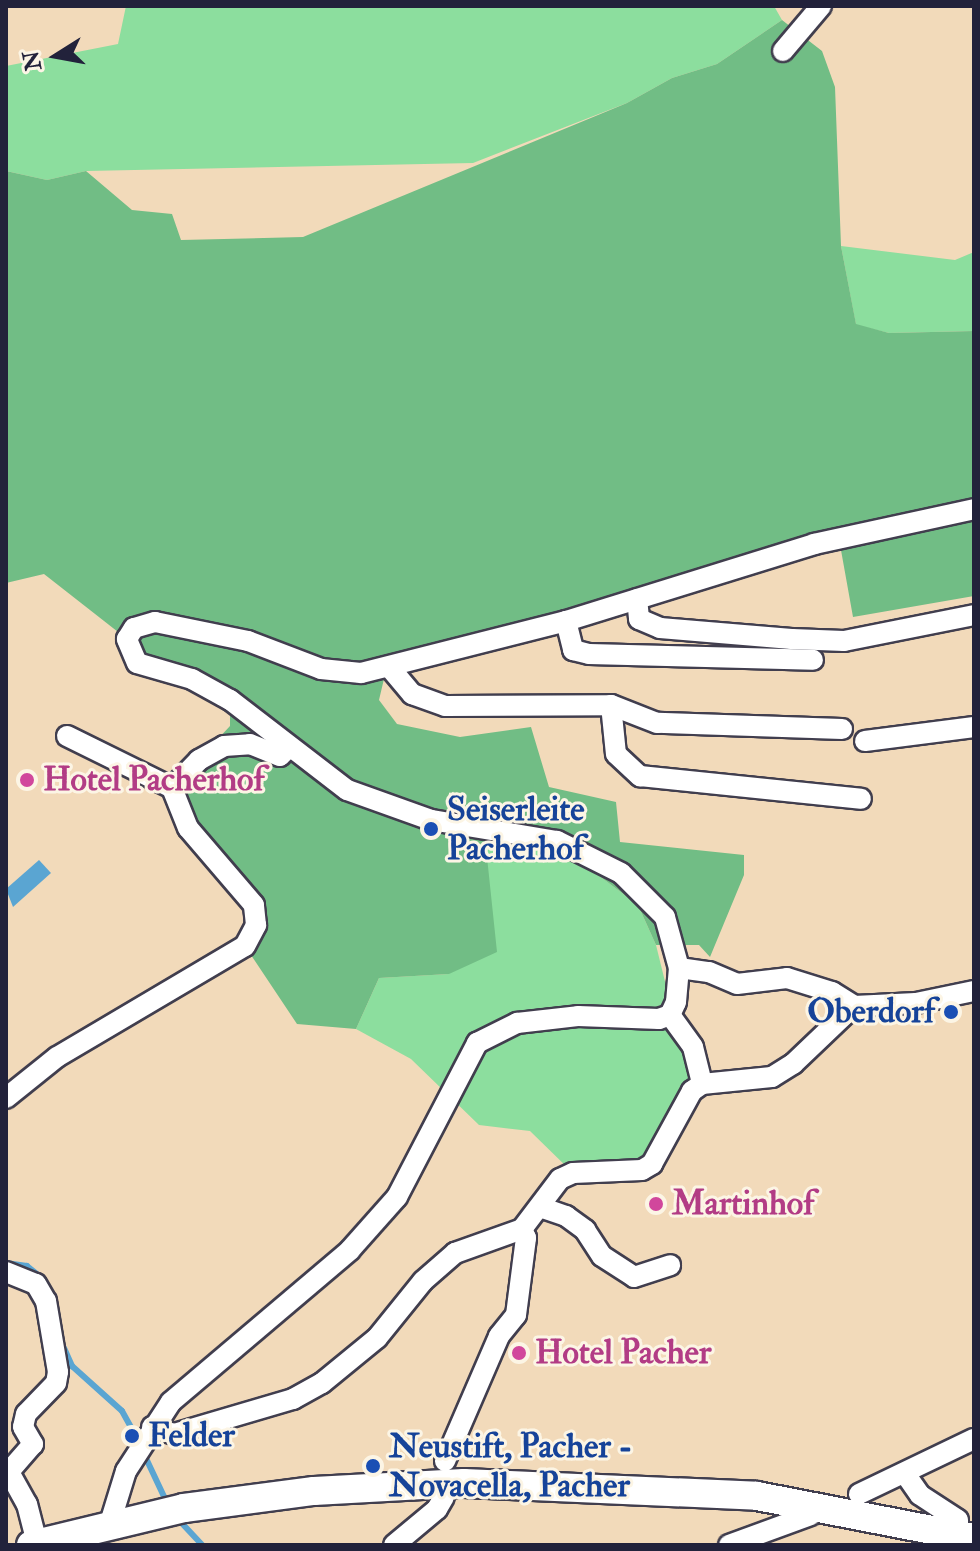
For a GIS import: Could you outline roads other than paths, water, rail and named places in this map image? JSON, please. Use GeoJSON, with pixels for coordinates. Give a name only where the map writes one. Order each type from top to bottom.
{"type":"FeatureCollection","features":[{"type":"Feature","properties":{"kind":"main road"},"geometry":{"type":"LineString","coordinates":[[34,1544],[172,1510],[375,1486],[464,1483],[617,1487],[757,1496],[966,1537]]}},
{"type":"Feature","properties":{"kind":"street"},"geometry":{"type":"LineString","coordinates":[[783,51],[821,6]]}},
{"type":"Feature","properties":{"kind":"street"},"geometry":{"type":"LineString","coordinates":[[702,1084],[693,1047],[670,1015],[679,968],[665,917],[648,895],[599,859],[516,830],[394,810],[347,790],[287,749],[230,700],[192,679],[137,663],[127,639],[134,628],[155,622],[248,641],[321,669],[361,673],[391,669],[566,621],[814,544],[940,520],[974,509]]}},
{"type":"Feature","properties":{"kind":"street"},"geometry":{"type":"LineString","coordinates":[[637,599],[639,619],[660,628],[792,639],[844,641],[974,615]]}},
{"type":"Feature","properties":{"kind":"street"},"geometry":{"type":"LineString","coordinates":[[566,621],[573,650],[589,654],[813,660]]}},
{"type":"Feature","properties":{"kind":"street"},"geometry":{"type":"LineString","coordinates":[[391,669],[412,694],[445,706],[611,705],[657,723],[842,729]]}},
{"type":"Feature","properties":{"kind":"street"},"geometry":{"type":"LineString","coordinates":[[611,705],[616,754],[640,776],[861,799]]}},
{"type":"Feature","properties":{"kind":"street"},"geometry":{"type":"LineString","coordinates":[[865,741],[974,727]]}},
{"type":"Feature","properties":{"kind":"street"},"geometry":{"type":"LineString","coordinates":[[6,1098],[57,1057],[245,946],[256,925],[254,905],[188,828],[172,788],[67,736]]}},
{"type":"Feature","properties":{"kind":"street"},"geometry":{"type":"LineString","coordinates":[[172,788],[199,760],[224,746],[250,744],[280,756],[287,749]]}},
{"type":"Feature","properties":{"kind":"street"},"geometry":{"type":"LineString","coordinates":[[679,968],[709,972],[737,984],[787,978],[832,992],[854,1006],[916,1003],[974,991]]}},
{"type":"Feature","properties":{"kind":"street"},"geometry":{"type":"LineString","coordinates":[[152,1427],[174,1434],[293,1399],[322,1383],[377,1338],[423,1281],[455,1253],[522,1229],[560,1179],[573,1173],[632,1171],[652,1164],[692,1091],[702,1084],[772,1077],[793,1064],[854,1006]]}},
{"type":"Feature","properties":{"kind":"street"},"geometry":{"type":"LineString","coordinates":[[110,1523],[138,1448],[152,1427],[210,1364],[350,1250],[397,1197],[477,1043],[517,1023],[670,1015]]}},
{"type":"Feature","properties":{"kind":"street"},"geometry":{"type":"LineString","coordinates":[[540,1207],[575,1223],[602,1256],[634,1277],[670,1265]]}},
{"type":"Feature","properties":{"kind":"street"},"geometry":{"type":"LineString","coordinates":[[445,1461],[499,1336],[516,1315],[526,1238],[522,1229]]}},
{"type":"Feature","properties":{"kind":"street"},"geometry":{"type":"LineString","coordinates":[[6,1272],[36,1284],[46,1301],[58,1372],[56,1383],[26,1414],[23,1427],[33,1444],[9,1472],[27,1504],[34,1544]]}},
{"type":"Feature","properties":{"kind":"street"},"geometry":{"type":"LineString","coordinates":[[859,1494],[906,1475],[974,1439]]}},
{"type":"Feature","properties":{"kind":"street"},"geometry":{"type":"LineString","coordinates":[[906,1475],[920,1495],[958,1520],[966,1537]]}},
{"type":"Feature","properties":{"kind":"street"},"geometry":{"type":"LineString","coordinates":[[394,1545],[437,1509],[444,1497]]}},
{"type":"Feature","properties":{"kind":"street"},"geometry":{"type":"LineString","coordinates":[[729,1545],[811,1515]]}},
{"type":"Feature","properties":{"kind":"water"},"geometry":{"type":"Polygon","coordinates":[[[39,860],[51,873],[13,907],[6,889],[39,860]]]}},
{"type":"Feature","properties":{"kind":"waterway"},"geometry":{"type":"LineString","coordinates":[[6,1263],[27,1266],[42,1278]]}},
{"type":"Feature","properties":{"kind":"waterway"},"geometry":{"type":"LineString","coordinates":[[64,1348],[72,1366],[122,1411],[140,1444]]}},
{"type":"Feature","properties":{"kind":"waterway"},"geometry":{"type":"LineString","coordinates":[[144,1454],[168,1505]]}},
{"type":"Feature","properties":{"kind":"waterway"},"geometry":{"type":"LineString","coordinates":[[177,1518],[202,1545]]}},
{"type":"Feature","properties":{"kind":"place","name":"Hotel Pacherhof"},"geometry":{"type":"Point","coordinates":[27,780]}},
{"type":"Feature","properties":{"kind":"place","name":"Seiserleite Pacherhof"},"geometry":{"type":"Point","coordinates":[431,829]}},
{"type":"Feature","properties":{"kind":"place","name":"Oberdorf"},"geometry":{"type":"Point","coordinates":[951,1012]}},
{"type":"Feature","properties":{"kind":"place","name":"Martinhof"},"geometry":{"type":"Point","coordinates":[656,1204]}},
{"type":"Feature","properties":{"kind":"place","name":"Hotel Pacher"},"geometry":{"type":"Point","coordinates":[519,1353]}},
{"type":"Feature","properties":{"kind":"place","name":"Felder"},"geometry":{"type":"Point","coordinates":[132,1436]}},
{"type":"Feature","properties":{"kind":"place","name":"Neustift, Pacher - Novacella, Pacher"},"geometry":{"type":"Point","coordinates":[373,1466]}}]}
